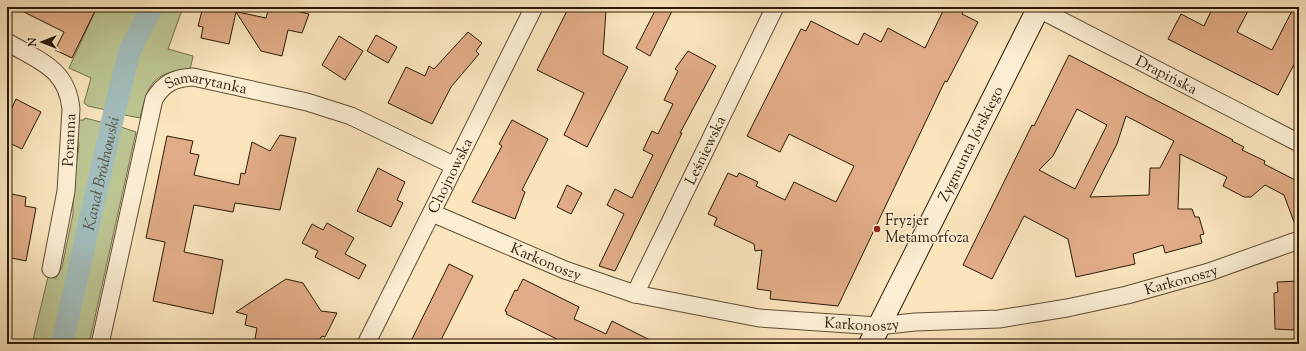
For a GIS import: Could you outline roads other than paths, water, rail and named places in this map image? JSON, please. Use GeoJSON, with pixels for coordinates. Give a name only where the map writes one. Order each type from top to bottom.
{"type":"FeatureCollection","features":[{"type":"Feature","properties":{"kind":"street","name":"Chojnowska"},"geometry":{"type":"LineString","coordinates":[[366,344],[534,7]]}},
{"type":"Feature","properties":{"kind":"street","name":"Leśniewska"},"geometry":{"type":"LineString","coordinates":[[635,294],[775,7]]}},
{"type":"Feature","properties":{"kind":"street","name":"Drapińska"},"geometry":{"type":"LineString","coordinates":[[1037,8],[1299,143]]}},
{"type":"Feature","properties":{"kind":"street","name":"Zygmunta Jórskiego"},"geometry":{"type":"LineString","coordinates":[[874,335],[1037,8]]}},
{"type":"Feature","properties":{"kind":"street","name":"Poranna"},"geometry":{"type":"LineString","coordinates":[[7,42],[56,70],[65,84],[70,96],[71,109],[66,191],[51,269]]}},
{"type":"Feature","properties":{"kind":"street","name":"Samarytanka"},"geometry":{"type":"LineString","coordinates":[[100,344],[154,99],[160,89],[168,82],[179,78],[193,77],[307,102],[351,116],[455,166]]}},
{"type":"Feature","properties":{"kind":"street","name":"Karkonoszy"},"geometry":{"type":"LineString","coordinates":[[432,213],[564,270],[635,294],[759,318],[874,335],[915,322],[999,319],[1067,308],[1127,295],[1209,272],[1299,240]]}},
{"type":"Feature","properties":{"kind":"waterway","name":"Kanał Bródnowski"},"geometry":{"type":"LineString","coordinates":[[62,344],[117,100],[130,50],[152,7]]}},
{"type":"Feature","properties":{"kind":"place","name":"Fryzjer Metamorfoza"},"geometry":{"type":"Point","coordinates":[877,229]}}]}
